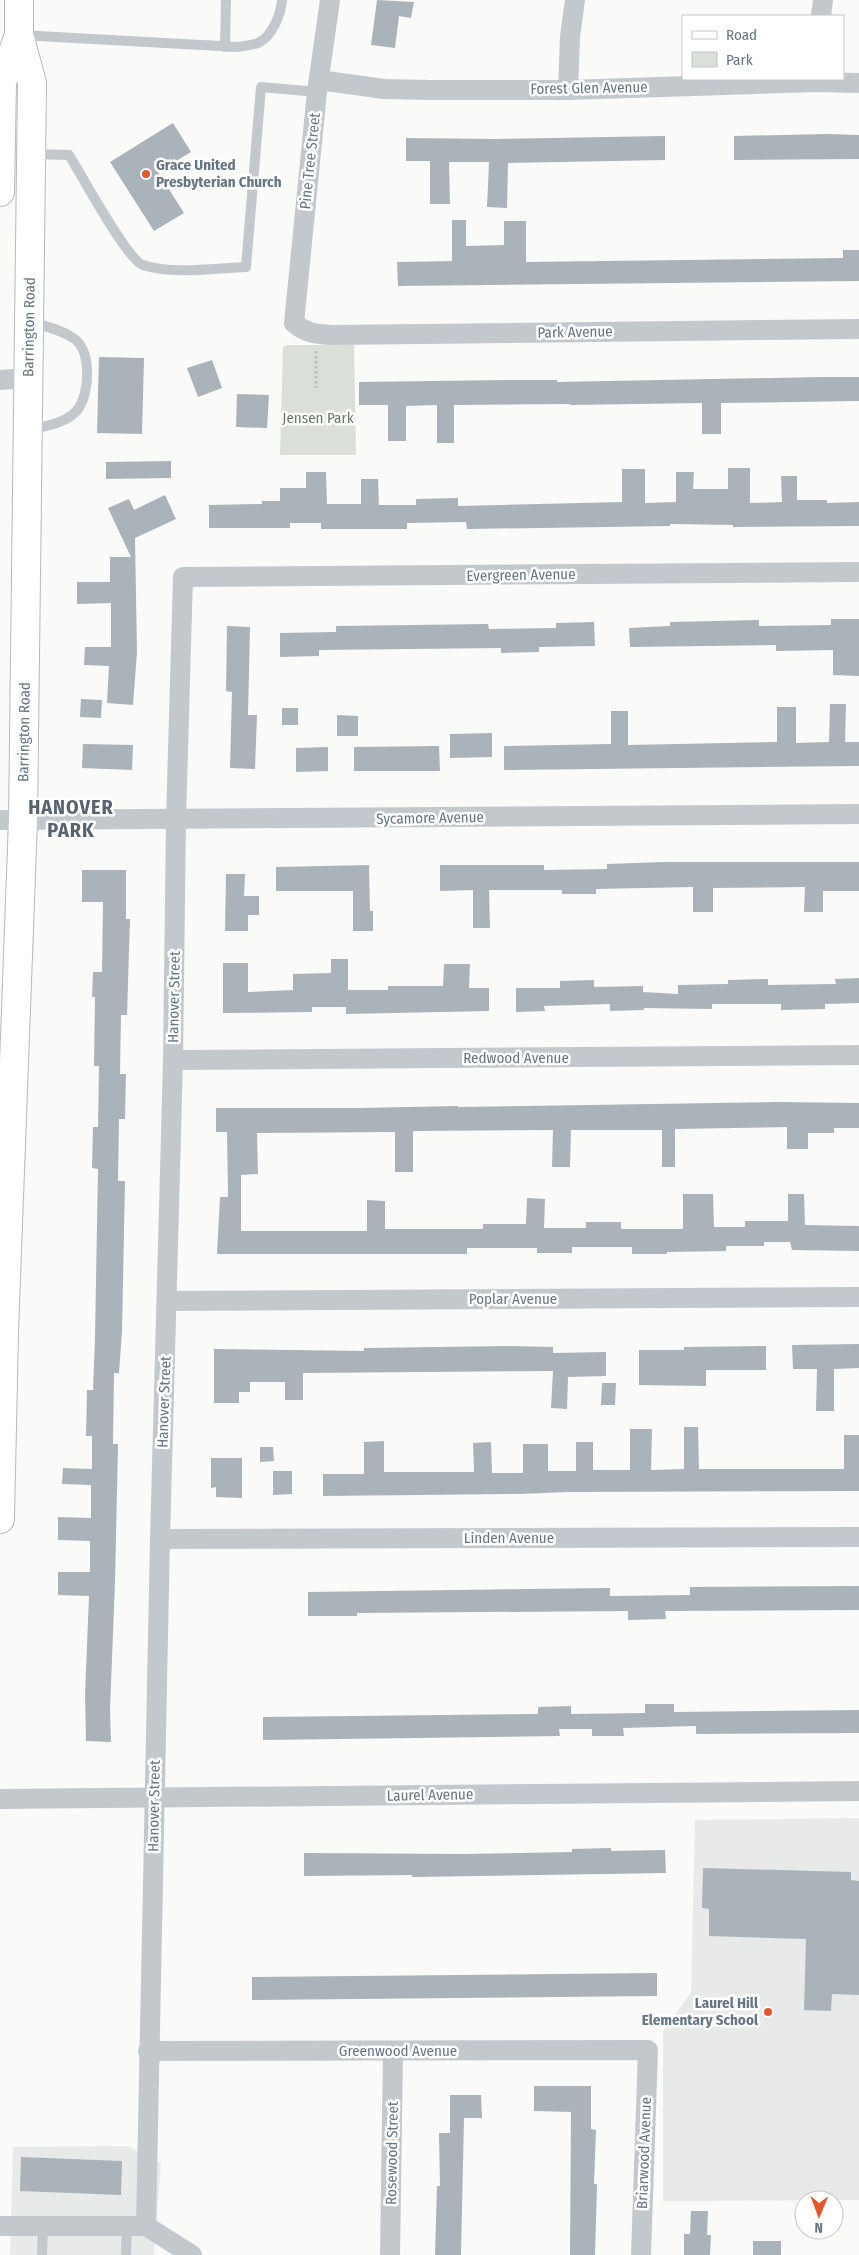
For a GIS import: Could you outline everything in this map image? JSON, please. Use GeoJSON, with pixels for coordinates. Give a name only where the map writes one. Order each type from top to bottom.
{"type":"FeatureCollection","features":[{"type":"Feature","properties":{"kind":"main road","name":"Barrington Road"},"geometry":{"type":"LineString","coordinates":[[0,1519],[11,820],[27,430],[29,321],[32,82],[19,35],[20,0]]}},
{"type":"Feature","properties":{"kind":"main road","name":"Barrington Road"},"geometry":{"type":"LineString","coordinates":[[0,192],[2,82],[19,35]]}},
{"type":"Feature","properties":{"kind":"street","name":"Pine Tree Street"},"geometry":{"type":"LineString","coordinates":[[294,322],[318,86],[330,0]]}},
{"type":"Feature","properties":{"kind":"street"},"geometry":{"type":"LineString","coordinates":[[568,90],[570,37],[575,0]]}},
{"type":"Feature","properties":{"kind":"street"},"geometry":{"type":"LineString","coordinates":[[821,15],[823,0]]}},
{"type":"Feature","properties":{"kind":"street","name":"Forest Glen Avenue"},"geometry":{"type":"LineString","coordinates":[[318,86],[399,90],[568,90],[814,80],[859,83]]}},
{"type":"Feature","properties":{"kind":"street","name":"Park Avenue"},"geometry":{"type":"LineString","coordinates":[[294,322],[304,331],[316,334],[859,328]]}},
{"type":"Feature","properties":{"kind":"street"},"geometry":{"type":"LineString","coordinates":[[0,380],[28,378]]}},
{"type":"Feature","properties":{"kind":"street","name":"Evergreen Avenue"},"geometry":{"type":"LineString","coordinates":[[183,577],[859,572]]}},
{"type":"Feature","properties":{"kind":"street","name":"Hanover Street"},"geometry":{"type":"LineString","coordinates":[[136,2226],[148,2051],[183,577]]}},
{"type":"Feature","properties":{"kind":"street","name":"Sycamore Avenue"},"geometry":{"type":"LineString","coordinates":[[11,820],[859,814]]}},
{"type":"Feature","properties":{"kind":"street","name":"Redwood Avenue"},"geometry":{"type":"LineString","coordinates":[[173,1060],[859,1055]]}},
{"type":"Feature","properties":{"kind":"street","name":"Poplar Avenue"},"geometry":{"type":"LineString","coordinates":[[167,1301],[859,1297]]}},
{"type":"Feature","properties":{"kind":"street","name":"Linden Avenue"},"geometry":{"type":"LineString","coordinates":[[160,1539],[859,1537]]}},
{"type":"Feature","properties":{"kind":"street","name":"Laurel Avenue"},"geometry":{"type":"LineString","coordinates":[[0,1799],[859,1791]]}},
{"type":"Feature","properties":{"kind":"street","name":"Greenwood Avenue"},"geometry":{"type":"LineString","coordinates":[[148,2051],[648,2050]]}},
{"type":"Feature","properties":{"kind":"street","name":"Briarwood Avenue"},"geometry":{"type":"LineString","coordinates":[[641,2255],[648,2050]]}},
{"type":"Feature","properties":{"kind":"street","name":"Rosewood Street"},"geometry":{"type":"LineString","coordinates":[[390,2255],[393,2051]]}},
{"type":"Feature","properties":{"kind":"street"},"geometry":{"type":"LineString","coordinates":[[0,2226],[136,2226],[192,2255]]}},
{"type":"Feature","properties":{"kind":"lane"},"geometry":{"type":"LineString","coordinates":[[225,47],[226,0]]}},
{"type":"Feature","properties":{"kind":"lane"},"geometry":{"type":"LineString","coordinates":[[19,35],[238,47],[259,43],[272,29],[281,10],[282,0]]}},
{"type":"Feature","properties":{"kind":"lane"},"geometry":{"type":"LineString","coordinates":[[31,154],[69,155],[124,245],[141,265],[167,270],[246,267],[261,86],[318,86]]}},
{"type":"Feature","properties":{"kind":"lane"},"geometry":{"type":"LineString","coordinates":[[27,430],[58,423],[78,410],[86,392],[87,376],[86,356],[75,338],[29,321]]}},
{"type":"Feature","properties":{"kind":"lane"},"geometry":{"type":"LineString","coordinates":[[126,2255],[136,2226]]}},
{"type":"Feature","properties":{"kind":"lane"},"geometry":{"type":"LineString","coordinates":[[42,2255],[43,2227]]}},
{"type":"Feature","properties":{"kind":"path"},"geometry":{"type":"LineString","coordinates":[[316,334],[316,388]]}},
{"type":"Feature","properties":{"kind":"shaded area","name":"Laurel Hill Elementary School"},"geometry":{"type":"Polygon","coordinates":[[[859,1818],[859,2200],[844,2200],[844,2190],[794,2190],[794,2200],[663,2201],[663,2031],[691,1993],[695,1820],[859,1818]]]}},
{"type":"Feature","properties":{"kind":"shaded area"},"geometry":{"type":"Polygon","coordinates":[[[127,2146],[161,2163],[154,2255],[10,2255],[13,2147],[127,2146]]]}},
{"type":"Feature","properties":{"kind":"green space","name":"Jensen Park"},"geometry":{"type":"Polygon","coordinates":[[[288,345],[354,345],[356,455],[280,455],[283,347],[288,345]]]}},
{"type":"Feature","properties":{"kind":"building"},"geometry":{"type":"Polygon","coordinates":[[[377,0],[414,2],[411,18],[399,16],[395,48],[371,45],[377,0]]]}},
{"type":"Feature","properties":{"kind":"building"},"geometry":{"type":"Polygon","coordinates":[[[173,123],[191,152],[158,172],[184,213],[154,231],[110,162],[173,123]]]}},
{"type":"Feature","properties":{"kind":"building"},"geometry":{"type":"Polygon","coordinates":[[[859,135],[859,159],[734,160],[734,136],[859,135]]]}},
{"type":"Feature","properties":{"kind":"building"},"geometry":{"type":"Polygon","coordinates":[[[665,136],[665,160],[508,163],[507,208],[487,207],[489,162],[449,162],[450,204],[430,204],[430,161],[406,161],[406,138],[494,139],[665,136]]]}},
{"type":"Feature","properties":{"kind":"building"},"geometry":{"type":"Polygon","coordinates":[[[452,220],[466,220],[466,246],[504,245],[504,221],[526,221],[526,262],[843,258],[843,250],[859,250],[859,281],[398,286],[397,262],[452,261],[452,220]]]}},
{"type":"Feature","properties":{"kind":"building"},"geometry":{"type":"Polygon","coordinates":[[[99,357],[144,358],[142,434],[97,433],[99,357]]]}},
{"type":"Feature","properties":{"kind":"building"},"geometry":{"type":"Polygon","coordinates":[[[212,360],[222,388],[198,397],[187,368],[212,360]]]}},
{"type":"Feature","properties":{"kind":"building"},"geometry":{"type":"Polygon","coordinates":[[[859,377],[859,401],[721,403],[721,434],[702,434],[702,403],[454,405],[454,443],[437,443],[437,405],[406,406],[406,441],[388,441],[388,405],[359,405],[359,382],[557,380],[557,382],[859,377]]]}},
{"type":"Feature","properties":{"kind":"building"},"geometry":{"type":"Polygon","coordinates":[[[237,394],[269,395],[267,428],[236,427],[237,394]]]}},
{"type":"Feature","properties":{"kind":"building"},"geometry":{"type":"Polygon","coordinates":[[[171,461],[171,478],[106,479],[106,462],[171,461]]]}},
{"type":"Feature","properties":{"kind":"building"},"geometry":{"type":"Polygon","coordinates":[[[728,468],[750,468],[750,503],[782,502],[781,476],[797,476],[797,500],[827,500],[827,503],[859,502],[859,526],[733,527],[733,525],[670,524],[670,526],[467,529],[466,522],[407,523],[407,529],[321,529],[321,523],[290,523],[290,528],[209,528],[209,505],[262,504],[262,501],[280,501],[280,488],[306,488],[306,472],[326,472],[327,504],[361,504],[361,479],[378,479],[379,505],[416,505],[416,499],[458,498],[458,506],[622,502],[622,469],[645,469],[645,503],[676,502],[676,472],[694,472],[693,489],[728,489],[728,468]]]}},
{"type":"Feature","properties":{"kind":"building"},"geometry":{"type":"Polygon","coordinates":[[[165,495],[176,519],[135,538],[137,652],[133,705],[107,703],[109,666],[84,665],[85,647],[111,647],[111,603],[77,604],[77,582],[110,582],[110,557],[131,557],[108,508],[129,499],[134,510],[165,495]]]}},
{"type":"Feature","properties":{"kind":"building"},"geometry":{"type":"Polygon","coordinates":[[[831,619],[859,619],[859,676],[833,675],[833,650],[776,651],[776,645],[630,647],[629,628],[670,626],[670,622],[759,620],[759,626],[831,625],[831,619]]]}},
{"type":"Feature","properties":{"kind":"building"},"geometry":{"type":"Polygon","coordinates":[[[594,622],[595,646],[539,647],[539,652],[501,653],[501,648],[319,650],[319,656],[280,657],[280,633],[336,632],[336,626],[488,624],[489,629],[556,628],[556,623],[594,622]]]}},
{"type":"Feature","properties":{"kind":"building"},"geometry":{"type":"Polygon","coordinates":[[[227,626],[250,627],[248,715],[257,715],[255,769],[230,768],[232,692],[226,691],[227,626]]]}},
{"type":"Feature","properties":{"kind":"building"},"geometry":{"type":"Polygon","coordinates":[[[81,699],[102,700],[101,718],[80,717],[81,699]]]}},
{"type":"Feature","properties":{"kind":"building"},"geometry":{"type":"Polygon","coordinates":[[[830,704],[846,704],[845,742],[859,742],[859,766],[504,770],[504,746],[611,744],[611,711],[628,711],[628,745],[777,742],[777,707],[796,707],[796,743],[829,742],[830,704]]]}},
{"type":"Feature","properties":{"kind":"building"},"geometry":{"type":"Polygon","coordinates":[[[282,708],[298,708],[298,725],[282,725],[282,708]]]}},
{"type":"Feature","properties":{"kind":"building"},"geometry":{"type":"Polygon","coordinates":[[[337,715],[358,716],[358,736],[337,736],[337,715]]]}},
{"type":"Feature","properties":{"kind":"building"},"geometry":{"type":"Polygon","coordinates":[[[492,733],[492,757],[450,758],[450,734],[492,733]]]}},
{"type":"Feature","properties":{"kind":"building"},"geometry":{"type":"Polygon","coordinates":[[[83,744],[133,745],[132,770],[82,768],[83,744]]]}},
{"type":"Feature","properties":{"kind":"building"},"geometry":{"type":"Polygon","coordinates":[[[439,746],[440,771],[354,771],[354,747],[439,746]]]}},
{"type":"Feature","properties":{"kind":"building"},"geometry":{"type":"Polygon","coordinates":[[[328,747],[328,771],[296,772],[296,748],[328,747]]]}},
{"type":"Feature","properties":{"kind":"building"},"geometry":{"type":"Polygon","coordinates":[[[665,862],[859,862],[859,891],[823,891],[823,912],[804,912],[805,887],[713,888],[713,912],[693,912],[693,887],[596,889],[596,894],[562,894],[562,890],[489,890],[490,928],[473,928],[473,890],[440,891],[440,865],[544,865],[544,870],[607,869],[607,864],[665,862]]]}},
{"type":"Feature","properties":{"kind":"building"},"geometry":{"type":"Polygon","coordinates":[[[369,865],[370,911],[373,911],[373,931],[353,931],[353,891],[276,891],[276,867],[369,865]]]}},
{"type":"Feature","properties":{"kind":"building"},"geometry":{"type":"Polygon","coordinates":[[[82,870],[126,870],[126,919],[130,919],[127,1015],[121,1015],[120,1074],[126,1074],[125,1119],[119,1119],[118,1181],[125,1181],[122,1331],[119,1373],[114,1373],[113,1444],[118,1444],[110,1709],[111,1742],[86,1741],[85,1695],[89,1596],[58,1595],[58,1572],[90,1572],[90,1541],[58,1540],[58,1517],[91,1518],[91,1485],[62,1484],[63,1468],[92,1469],[92,1436],[86,1436],[87,1390],[93,1390],[95,1338],[98,1169],[92,1168],[93,1127],[98,1127],[99,1066],[94,1066],[95,997],[92,997],[93,972],[102,972],[103,902],[82,902],[82,870]]]}},
{"type":"Feature","properties":{"kind":"building"},"geometry":{"type":"Polygon","coordinates":[[[226,874],[245,874],[244,896],[259,896],[259,915],[248,915],[248,931],[225,931],[226,874]]]}},
{"type":"Feature","properties":{"kind":"building"},"geometry":{"type":"Polygon","coordinates":[[[331,959],[348,959],[348,990],[388,990],[388,986],[443,986],[444,964],[470,964],[469,988],[489,988],[489,1011],[346,1014],[346,1007],[312,1007],[312,1012],[223,1013],[223,963],[248,963],[248,992],[293,990],[293,974],[331,973],[331,959]]]}},
{"type":"Feature","properties":{"kind":"building"},"geometry":{"type":"Polygon","coordinates":[[[859,978],[859,1003],[825,1004],[825,1009],[781,1010],[781,1004],[712,1004],[712,1009],[644,1008],[644,1010],[610,1011],[610,1004],[544,1006],[545,1011],[516,1012],[516,988],[560,988],[560,981],[594,980],[594,987],[643,986],[643,992],[678,994],[678,985],[728,984],[728,980],[768,979],[768,985],[836,984],[835,979],[859,978]]]}},
{"type":"Feature","properties":{"kind":"building"},"geometry":{"type":"Polygon","coordinates":[[[777,1102],[859,1103],[859,1128],[834,1128],[834,1133],[808,1133],[808,1149],[787,1149],[787,1127],[675,1129],[675,1167],[662,1167],[662,1130],[571,1130],[570,1167],[552,1167],[553,1130],[413,1131],[413,1172],[395,1172],[395,1132],[257,1133],[258,1174],[241,1175],[241,1231],[367,1231],[367,1200],[385,1201],[385,1229],[483,1229],[483,1224],[526,1224],[527,1198],[545,1199],[544,1228],[586,1228],[586,1222],[621,1222],[621,1229],[683,1229],[683,1194],[713,1194],[714,1227],[745,1227],[745,1221],[788,1221],[788,1194],[804,1194],[805,1225],[859,1226],[859,1251],[792,1250],[790,1242],[764,1242],[764,1246],[726,1246],[726,1251],[667,1252],[667,1254],[632,1254],[632,1247],[572,1247],[572,1253],[537,1253],[537,1248],[467,1248],[467,1254],[217,1254],[220,1197],[228,1197],[227,1132],[216,1132],[216,1108],[458,1107],[777,1102]]]}},
{"type":"Feature","properties":{"kind":"building"},"geometry":{"type":"Polygon","coordinates":[[[859,1344],[859,1368],[834,1369],[834,1411],[816,1411],[817,1369],[793,1369],[792,1345],[859,1344]]]}},
{"type":"Feature","properties":{"kind":"building"},"geometry":{"type":"Polygon","coordinates":[[[766,1346],[766,1370],[706,1370],[706,1386],[639,1385],[639,1350],[684,1350],[684,1347],[766,1346]]]}},
{"type":"Feature","properties":{"kind":"building"},"geometry":{"type":"Polygon","coordinates":[[[553,1347],[553,1353],[606,1352],[606,1376],[568,1377],[567,1409],[551,1408],[553,1371],[303,1373],[303,1400],[285,1400],[285,1382],[250,1382],[250,1392],[239,1392],[239,1403],[214,1403],[214,1349],[364,1351],[364,1348],[553,1347]]]}},
{"type":"Feature","properties":{"kind":"building"},"geometry":{"type":"Polygon","coordinates":[[[602,1383],[616,1383],[615,1405],[601,1405],[602,1383]]]}},
{"type":"Feature","properties":{"kind":"building"},"geometry":{"type":"Polygon","coordinates":[[[684,1427],[698,1427],[699,1469],[844,1469],[844,1435],[859,1435],[859,1491],[569,1492],[323,1496],[323,1474],[364,1474],[364,1442],[384,1441],[384,1472],[474,1472],[473,1443],[491,1442],[492,1473],[523,1473],[523,1444],[548,1444],[548,1471],[576,1471],[576,1442],[593,1442],[593,1470],[630,1470],[630,1429],[652,1429],[651,1470],[684,1469],[684,1427]]]}},
{"type":"Feature","properties":{"kind":"building"},"geometry":{"type":"Polygon","coordinates":[[[260,1447],[273,1447],[274,1461],[260,1462],[260,1447]]]}},
{"type":"Feature","properties":{"kind":"building"},"geometry":{"type":"Polygon","coordinates":[[[211,1458],[242,1458],[242,1498],[216,1497],[216,1487],[211,1488],[211,1458]]]}},
{"type":"Feature","properties":{"kind":"building"},"geometry":{"type":"Polygon","coordinates":[[[273,1471],[292,1471],[292,1494],[273,1495],[273,1471]]]}},
{"type":"Feature","properties":{"kind":"building"},"geometry":{"type":"Polygon","coordinates":[[[859,1586],[859,1610],[665,1611],[666,1619],[628,1620],[628,1611],[357,1613],[357,1616],[308,1616],[308,1592],[610,1588],[610,1596],[690,1595],[690,1587],[859,1586]]]}},
{"type":"Feature","properties":{"kind":"building"},"geometry":{"type":"Polygon","coordinates":[[[645,1704],[674,1704],[674,1712],[859,1710],[859,1733],[696,1734],[696,1726],[623,1728],[624,1736],[592,1736],[592,1729],[559,1729],[560,1736],[263,1740],[263,1717],[538,1714],[538,1707],[571,1706],[571,1714],[645,1713],[645,1704]]]}},
{"type":"Feature","properties":{"kind":"building"},"geometry":{"type":"Polygon","coordinates":[[[611,1848],[611,1851],[665,1850],[666,1873],[412,1877],[412,1875],[304,1876],[304,1853],[464,1854],[572,1852],[572,1849],[611,1848]]]}},
{"type":"Feature","properties":{"kind":"building"},"geometry":{"type":"Polygon","coordinates":[[[703,1868],[851,1872],[851,1880],[859,1881],[859,1995],[832,1994],[831,2011],[804,2010],[806,1939],[709,1936],[709,1909],[702,1908],[703,1868]]]}},
{"type":"Feature","properties":{"kind":"building"},"geometry":{"type":"Polygon","coordinates":[[[657,1973],[657,1996],[252,2000],[252,1977],[657,1973]]]}},
{"type":"Feature","properties":{"kind":"building"},"geometry":{"type":"Polygon","coordinates":[[[534,2086],[591,2086],[591,2129],[596,2130],[594,2184],[597,2184],[595,2255],[570,2255],[571,2112],[534,2111],[534,2086]]]}},
{"type":"Feature","properties":{"kind":"building"},"geometry":{"type":"Polygon","coordinates":[[[450,2095],[481,2095],[482,2118],[464,2118],[461,2255],[435,2255],[437,2186],[440,2186],[439,2133],[450,2133],[450,2095]]]}},
{"type":"Feature","properties":{"kind":"building"},"geometry":{"type":"Polygon","coordinates":[[[21,2157],[122,2161],[121,2195],[20,2191],[21,2157]]]}},
{"type":"Feature","properties":{"kind":"building"},"geometry":{"type":"Polygon","coordinates":[[[691,2211],[708,2211],[707,2235],[711,2235],[710,2255],[684,2255],[684,2234],[690,2234],[691,2211]]]}},
{"type":"Feature","properties":{"kind":"building"},"geometry":{"type":"Polygon","coordinates":[[[753,2241],[781,2241],[781,2255],[753,2255],[753,2241]]]}},
{"type":"Feature","properties":{"kind":"place","name":"Grace United Presbyterian Church"},"geometry":{"type":"Point","coordinates":[146,174]}},
{"type":"Feature","properties":{"kind":"place","name":"Laurel Hill Elementary School"},"geometry":{"type":"Point","coordinates":[768,2012]}},
{"type":"Feature","properties":{"kind":"district","name":"HANOVER PARK"},"geometry":{"type":"Point","coordinates":[71,818]}}]}
